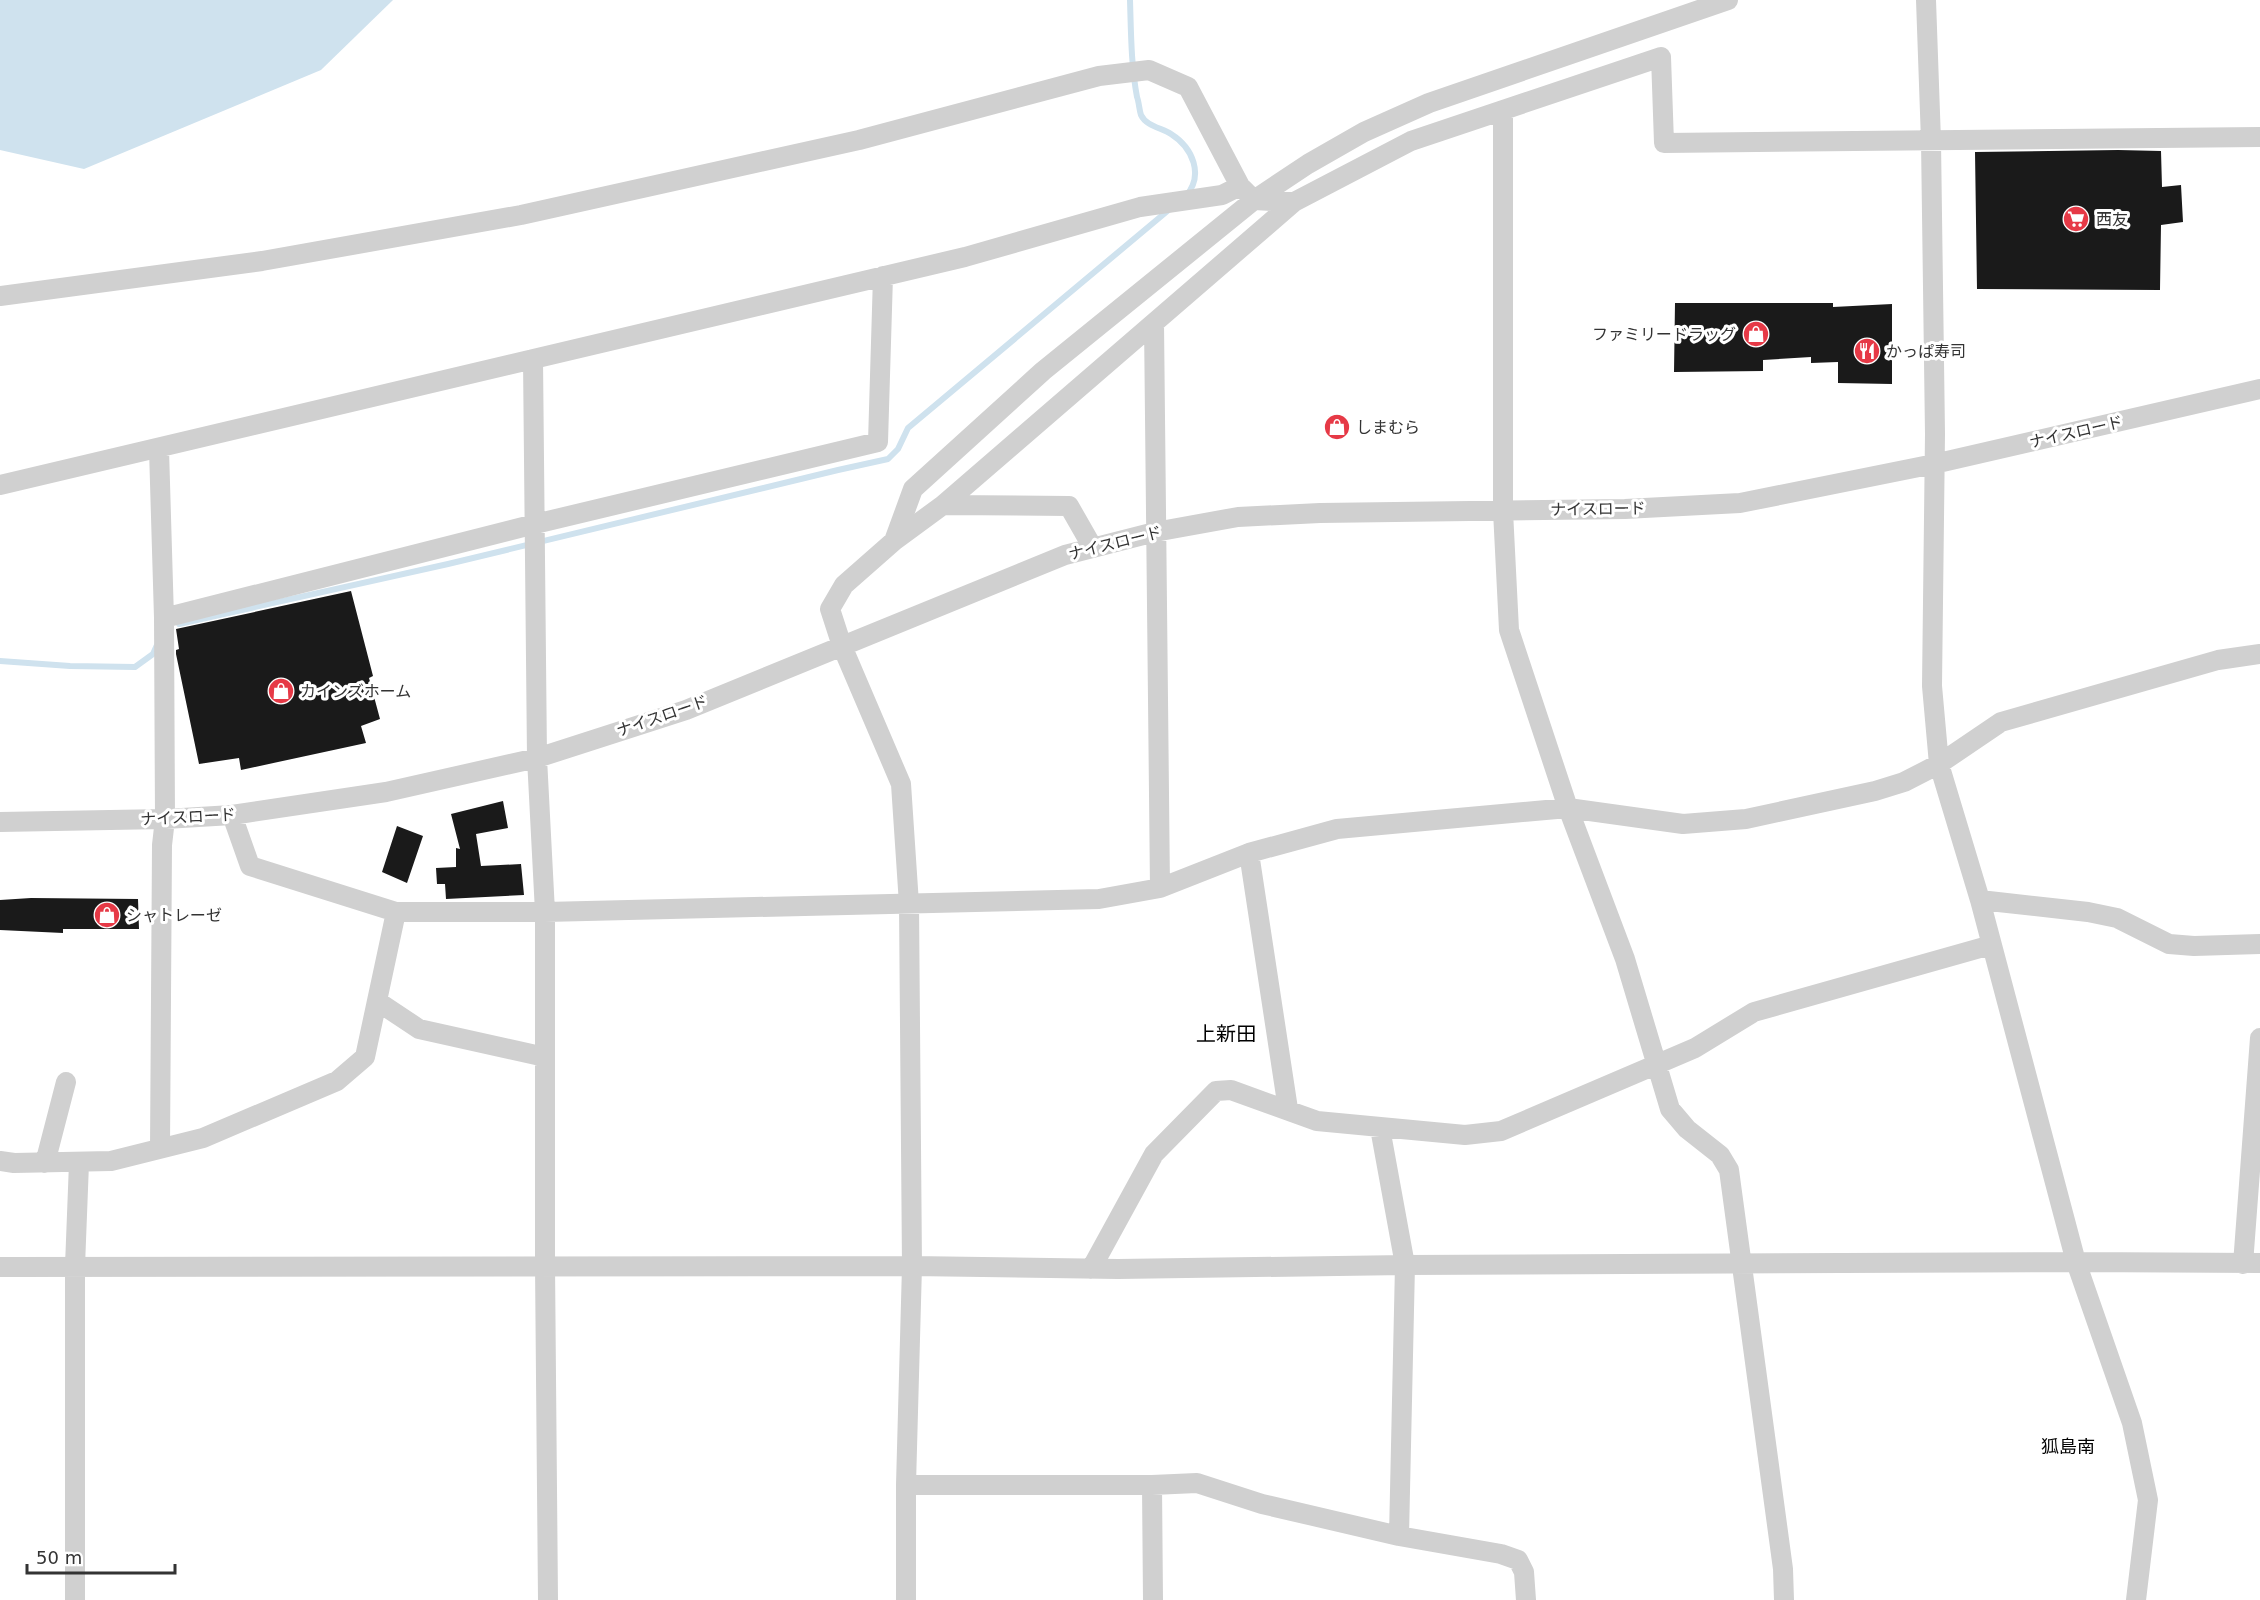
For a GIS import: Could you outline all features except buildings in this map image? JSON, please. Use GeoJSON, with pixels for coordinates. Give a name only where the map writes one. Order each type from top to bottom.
{"type":"FeatureCollection","features":[{"type":"Feature","properties":{"kind":"street"},"geometry":{"type":"LineString","coordinates":[[894,542],[913,489],[1043,371],[1254,200],[1308,164],[1345,143],[1429,103],[1728,0]]}},
{"type":"Feature","properties":{"kind":"street"},"geometry":{"type":"LineString","coordinates":[[1926,0],[1931,141],[1934,464],[1932,686],[1938,764],[1980,900],[2076,1262],[2132,1423],[2148,1500],[2136,1600]]}},
{"type":"Feature","properties":{"kind":"street"},"geometry":{"type":"LineString","coordinates":[[906,1600],[906,1485],[912,1266],[909,904],[901,784],[842,646],[831,609],[844,585],[894,542],[943,505],[1294,202],[1411,141],[1661,57],[1664,143],[2260,137]]}},
{"type":"Feature","properties":{"kind":"street"},"geometry":{"type":"LineString","coordinates":[[0,296],[262,261],[521,215],[859,140],[1099,76],[1149,70],[1188,87],[1240,186],[1254,200],[1294,202]]}},
{"type":"Feature","properties":{"kind":"street"},"geometry":{"type":"LineString","coordinates":[[1503,111],[1503,511],[1509,630],[1568,808],[1625,959],[1670,1108],[1687,1129],[1720,1155],[1729,1170],[1783,1569],[1784,1600]]}},
{"type":"Feature","properties":{"kind":"street"},"geometry":{"type":"LineString","coordinates":[[0,485],[965,257],[1140,207],[1222,195],[1240,186]]}},
{"type":"Feature","properties":{"kind":"street"},"geometry":{"type":"LineString","coordinates":[[164,618],[536,524],[878,442],[883,276]]}},
{"type":"Feature","properties":{"kind":"street"},"geometry":{"type":"LineString","coordinates":[[1154,323],[1160,888]]}},
{"type":"Feature","properties":{"kind":"street"},"geometry":{"type":"LineString","coordinates":[[533,359],[537,758],[545,912],[548,1600]]}},
{"type":"Feature","properties":{"kind":"street","name":"ナイスロード"},"geometry":{"type":"LineString","coordinates":[[0,822],[165,819],[232,815],[386,792],[537,758],[686,710],[1065,555],[1155,532],[1238,517],[1320,513],[1625,509],[1740,503],[1934,464],[2260,389]]}},
{"type":"Feature","properties":{"kind":"street"},"geometry":{"type":"LineString","coordinates":[[159,449],[164,618],[165,819],[162,845],[160,1149]]}},
{"type":"Feature","properties":{"kind":"street"},"geometry":{"type":"LineString","coordinates":[[943,505],[1069,506],[1093,548]]}},
{"type":"Feature","properties":{"kind":"street"},"geometry":{"type":"LineString","coordinates":[[232,815],[250,866],[396,912],[545,912],[1099,899],[1160,888],[1249,853],[1337,829],[1568,808],[1683,824],[1746,819],[1875,791],[1904,782],[1938,764],[2001,722],[2218,660],[2260,654]]}},
{"type":"Feature","properties":{"kind":"street"},"geometry":{"type":"LineString","coordinates":[[1249,853],[1288,1109]]}},
{"type":"Feature","properties":{"kind":"street"},"geometry":{"type":"LineString","coordinates":[[1980,900],[2088,912],[2118,918],[2169,944],[2194,946],[2260,944]]}},
{"type":"Feature","properties":{"kind":"street"},"geometry":{"type":"LineString","coordinates":[[0,1161],[79,1163],[111,1161],[203,1138],[337,1081],[365,1057],[396,912]]}},
{"type":"Feature","properties":{"kind":"street"},"geometry":{"type":"LineString","coordinates":[[1091,1269],[1154,1154],[1216,1091],[1231,1090],[1317,1121],[1466,1136],[1500,1131],[1695,1048],[1754,1012],[1991,945]]}},
{"type":"Feature","properties":{"kind":"street"},"geometry":{"type":"LineString","coordinates":[[377,1001],[418,1029],[544,1057]]}},
{"type":"Feature","properties":{"kind":"street"},"geometry":{"type":"LineString","coordinates":[[0,1267],[912,1266],[1091,1269],[2076,1262],[2251,1264],[2260,1038]]}},
{"type":"Feature","properties":{"kind":"street"},"geometry":{"type":"LineString","coordinates":[[45,1163],[66,1082]]}},
{"type":"Feature","properties":{"kind":"street"},"geometry":{"type":"LineString","coordinates":[[1380,1128],[1405,1265],[1399,1536]]}},
{"type":"Feature","properties":{"kind":"street"},"geometry":{"type":"LineString","coordinates":[[75,1600],[75,1266],[79,1163]]}},
{"type":"Feature","properties":{"kind":"street"},"geometry":{"type":"LineString","coordinates":[[906,1485],[1197,1483],[1262,1504],[1399,1536],[1501,1554],[1518,1560],[1524,1572],[1526,1600]]}},
{"type":"Feature","properties":{"kind":"street"},"geometry":{"type":"LineString","coordinates":[[1152,1485],[1153,1600]]}},
{"type":"Feature","properties":{"kind":"water"},"geometry":{"type":"Polygon","coordinates":[[[0,0],[393,0],[321,70],[84,169],[0,150],[0,0]]]}},
{"type":"Feature","properties":{"kind":"waterway"},"geometry":{"type":"LineString","coordinates":[[1130,0],[1134,73],[1140,113],[1147,122],[1179,140],[1190,154],[1195,171],[1191,188],[1186,196]]}},
{"type":"Feature","properties":{"kind":"waterway"},"geometry":{"type":"LineString","coordinates":[[179,624],[448,564],[888,459],[898,449],[908,428],[1171,208]]}},
{"type":"Feature","properties":{"kind":"waterway"},"geometry":{"type":"LineString","coordinates":[[0,661],[70,666],[135,667],[153,654],[157,645]]}},
{"type":"Feature","properties":{"kind":"place","name":"西友"},"geometry":{"type":"Point","coordinates":[2076,219]}},
{"type":"Feature","properties":{"kind":"place","name":"ファミリードラッグ"},"geometry":{"type":"Point","coordinates":[1756,334]}},
{"type":"Feature","properties":{"kind":"place","name":"かっぱ寿司"},"geometry":{"type":"Point","coordinates":[1867,351]}},
{"type":"Feature","properties":{"kind":"place","name":"しまむら"},"geometry":{"type":"Point","coordinates":[1337,427]}},
{"type":"Feature","properties":{"kind":"place","name":"カインズホーム"},"geometry":{"type":"Point","coordinates":[281,691]}},
{"type":"Feature","properties":{"kind":"place","name":"シャトレーゼ"},"geometry":{"type":"Point","coordinates":[107,915]}},
{"type":"Feature","properties":{"kind":"district","name":"上新田"},"geometry":{"type":"Point","coordinates":[1226,1034]}},
{"type":"Feature","properties":{"kind":"district","name":"狐島南"},"geometry":{"type":"Point","coordinates":[2068,1446]}}]}
